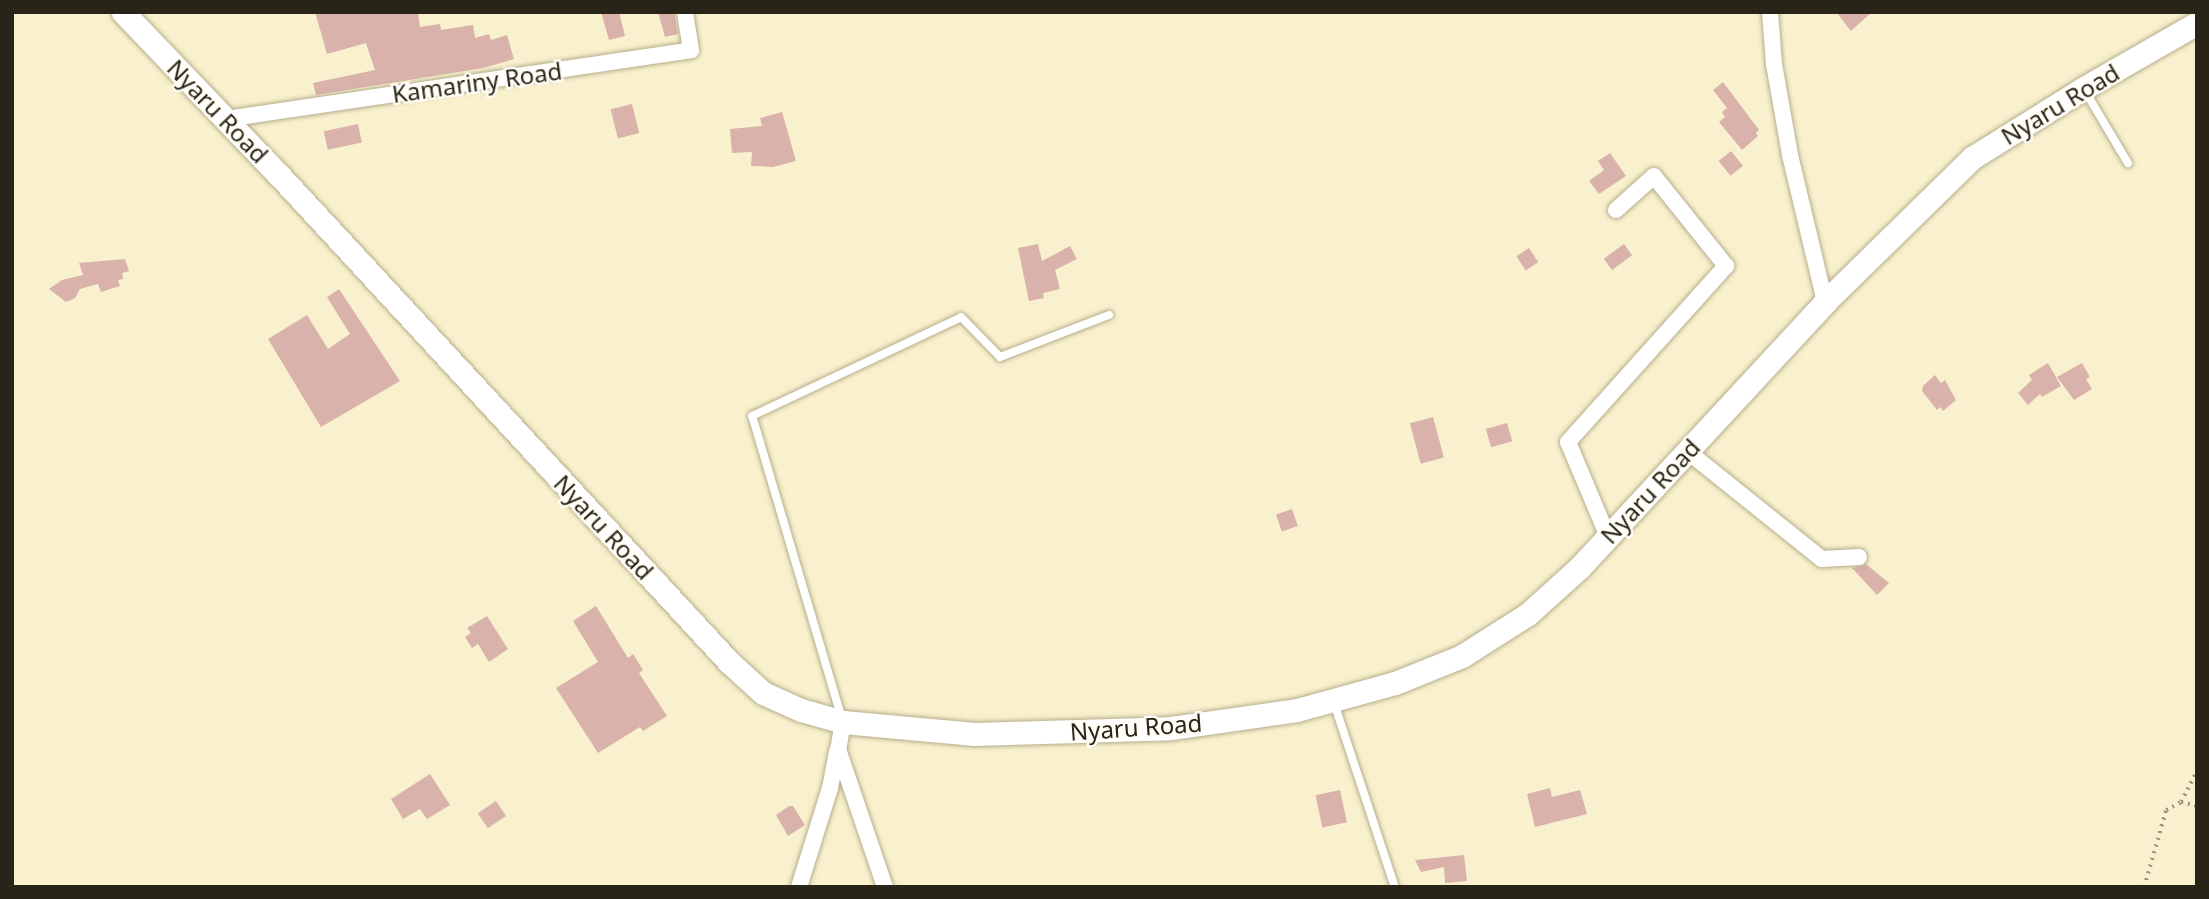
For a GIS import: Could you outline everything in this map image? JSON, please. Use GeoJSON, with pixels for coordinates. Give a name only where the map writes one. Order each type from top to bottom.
{"type":"FeatureCollection","features":[{"type":"Feature","properties":{"kind":"main road","name":"Nyaru Road"},"geometry":{"type":"LineString","coordinates":[[123,12],[226,119],[729,662],[763,693],[801,710],[843,722],[974,734],[1171,728],[1297,710],[1395,683],[1462,656],[1528,614],[1608,537],[1825,302],[1972,158],[2084,88],[2197,23]]}},
{"type":"Feature","properties":{"kind":"street","name":"Kamariny Road"},"geometry":{"type":"LineString","coordinates":[[226,119],[691,50],[685,12]]}},
{"type":"Feature","properties":{"kind":"street"},"geometry":{"type":"LineString","coordinates":[[1770,12],[1774,64],[1790,155],[1825,302]]}},
{"type":"Feature","properties":{"kind":"street"},"geometry":{"type":"LineString","coordinates":[[1608,537],[1568,442],[1726,266],[1654,176],[1616,210]]}},
{"type":"Feature","properties":{"kind":"street"},"geometry":{"type":"LineString","coordinates":[[1687,451],[1822,559],[1859,557]]}},
{"type":"Feature","properties":{"kind":"street"},"geometry":{"type":"LineString","coordinates":[[799,887],[830,788],[843,722]]}},
{"type":"Feature","properties":{"kind":"street"},"geometry":{"type":"LineString","coordinates":[[838,750],[885,887]]}},
{"type":"Feature","properties":{"kind":"lane"},"geometry":{"type":"LineString","coordinates":[[2084,88],[2128,163]]}},
{"type":"Feature","properties":{"kind":"lane"},"geometry":{"type":"LineString","coordinates":[[843,722],[752,416],[961,317],[1000,357],[1109,315]]}},
{"type":"Feature","properties":{"kind":"lane"},"geometry":{"type":"LineString","coordinates":[[1333,700],[1395,887]]}},
{"type":"Feature","properties":{"kind":"path"},"geometry":{"type":"LineString","coordinates":[[2144,887],[2166,810],[2181,802],[2197,771]]}},
{"type":"Feature","properties":{"kind":"path"},"geometry":{"type":"LineString","coordinates":[[2181,802],[2197,806]]}},
{"type":"Feature","properties":{"kind":"building"},"geometry":{"type":"Polygon","coordinates":[[[315,12],[418,12],[420,27],[440,24],[441,30],[473,25],[475,38],[489,34],[491,40],[507,35],[514,59],[483,68],[316,95],[313,83],[375,70],[366,43],[327,54],[315,12]]]}},
{"type":"Feature","properties":{"kind":"building"},"geometry":{"type":"Polygon","coordinates":[[[601,12],[619,12],[625,36],[609,40],[601,12]]]}},
{"type":"Feature","properties":{"kind":"building"},"geometry":{"type":"Polygon","coordinates":[[[658,12],[674,12],[678,34],[665,37],[658,12]]]}},
{"type":"Feature","properties":{"kind":"building"},"geometry":{"type":"Polygon","coordinates":[[[1836,12],[1872,12],[1851,31],[1836,12]]]}},
{"type":"Feature","properties":{"kind":"building"},"geometry":{"type":"Polygon","coordinates":[[[1723,82],[1759,130],[1756,133],[1758,136],[1742,150],[1719,122],[1725,117],[1722,112],[1727,108],[1713,90],[1723,82]]]}},
{"type":"Feature","properties":{"kind":"building"},"geometry":{"type":"Polygon","coordinates":[[[632,104],[639,133],[618,138],[611,109],[632,104]]]}},
{"type":"Feature","properties":{"kind":"building"},"geometry":{"type":"Polygon","coordinates":[[[782,112],[796,161],[773,167],[751,166],[752,152],[732,153],[730,129],[762,126],[760,118],[782,112]]]}},
{"type":"Feature","properties":{"kind":"building"},"geometry":{"type":"Polygon","coordinates":[[[358,124],[362,143],[328,150],[324,131],[358,124]]]}},
{"type":"Feature","properties":{"kind":"building"},"geometry":{"type":"Polygon","coordinates":[[[1731,151],[1743,166],[1731,176],[1719,161],[1731,151]]]}},
{"type":"Feature","properties":{"kind":"building"},"geometry":{"type":"Polygon","coordinates":[[[1610,153],[1626,176],[1599,194],[1589,181],[1604,170],[1598,161],[1610,153]]]}},
{"type":"Feature","properties":{"kind":"building"},"geometry":{"type":"Polygon","coordinates":[[[1038,244],[1042,261],[1070,246],[1077,259],[1055,270],[1060,289],[1043,293],[1044,298],[1029,301],[1018,248],[1038,244]]]}},
{"type":"Feature","properties":{"kind":"building"},"geometry":{"type":"Polygon","coordinates":[[[1624,244],[1632,255],[1612,270],[1604,259],[1624,244]]]}},
{"type":"Feature","properties":{"kind":"building"},"geometry":{"type":"Polygon","coordinates":[[[1529,248],[1538,262],[1526,270],[1516,256],[1529,248]]]}},
{"type":"Feature","properties":{"kind":"building"},"geometry":{"type":"Polygon","coordinates":[[[125,259],[129,271],[122,273],[123,279],[118,280],[120,286],[101,292],[98,284],[80,289],[75,298],[66,302],[49,289],[62,280],[83,275],[79,263],[125,259]]]}},
{"type":"Feature","properties":{"kind":"building"},"geometry":{"type":"Polygon","coordinates":[[[339,289],[400,381],[321,427],[268,339],[307,315],[328,349],[350,334],[327,297],[339,289]]]}},
{"type":"Feature","properties":{"kind":"building"},"geometry":{"type":"Polygon","coordinates":[[[2048,363],[2061,386],[2042,397],[2040,394],[2028,405],[2018,393],[2032,380],[2029,375],[2048,363]]]}},
{"type":"Feature","properties":{"kind":"building"},"geometry":{"type":"Polygon","coordinates":[[[2082,363],[2090,377],[2086,379],[2092,389],[2074,400],[2057,377],[2082,363]]]}},
{"type":"Feature","properties":{"kind":"building"},"geometry":{"type":"Polygon","coordinates":[[[1935,375],[1941,383],[1945,380],[1956,400],[1943,411],[1940,407],[1937,410],[1922,391],[1923,386],[1935,375]]]}},
{"type":"Feature","properties":{"kind":"building"},"geometry":{"type":"Polygon","coordinates":[[[1433,417],[1444,458],[1421,464],[1410,423],[1433,417]]]}},
{"type":"Feature","properties":{"kind":"building"},"geometry":{"type":"Polygon","coordinates":[[[1507,423],[1512,441],[1491,447],[1486,429],[1507,423]]]}},
{"type":"Feature","properties":{"kind":"building"},"geometry":{"type":"Polygon","coordinates":[[[1292,509],[1298,526],[1282,532],[1276,515],[1292,509]]]}},
{"type":"Feature","properties":{"kind":"building"},"geometry":{"type":"Polygon","coordinates":[[[1866,564],[1889,583],[1877,595],[1852,568],[1866,564]]]}},
{"type":"Feature","properties":{"kind":"building"},"geometry":{"type":"Polygon","coordinates":[[[596,606],[628,658],[633,654],[643,670],[639,673],[667,716],[643,731],[640,727],[598,753],[556,688],[598,662],[573,621],[596,606]]]}},
{"type":"Feature","properties":{"kind":"building"},"geometry":{"type":"Polygon","coordinates":[[[487,616],[508,649],[489,662],[478,644],[472,648],[465,637],[471,633],[467,628],[487,616]]]}},
{"type":"Feature","properties":{"kind":"building"},"geometry":{"type":"Polygon","coordinates":[[[430,774],[450,805],[427,819],[420,809],[403,819],[391,799],[430,774]]]}},
{"type":"Feature","properties":{"kind":"building"},"geometry":{"type":"Polygon","coordinates":[[[1550,788],[1552,797],[1580,790],[1587,814],[1535,827],[1527,794],[1550,788]]]}},
{"type":"Feature","properties":{"kind":"building"},"geometry":{"type":"Polygon","coordinates":[[[1340,790],[1347,822],[1322,827],[1316,795],[1340,790]]]}},
{"type":"Feature","properties":{"kind":"building"},"geometry":{"type":"Polygon","coordinates":[[[496,801],[506,816],[488,828],[478,813],[496,801]]]}},
{"type":"Feature","properties":{"kind":"building"},"geometry":{"type":"Polygon","coordinates":[[[793,806],[805,825],[788,836],[776,815],[793,806]]]}},
{"type":"Feature","properties":{"kind":"building"},"geometry":{"type":"Polygon","coordinates":[[[1464,855],[1467,881],[1445,883],[1444,867],[1421,872],[1415,860],[1464,855]]]}}]}
